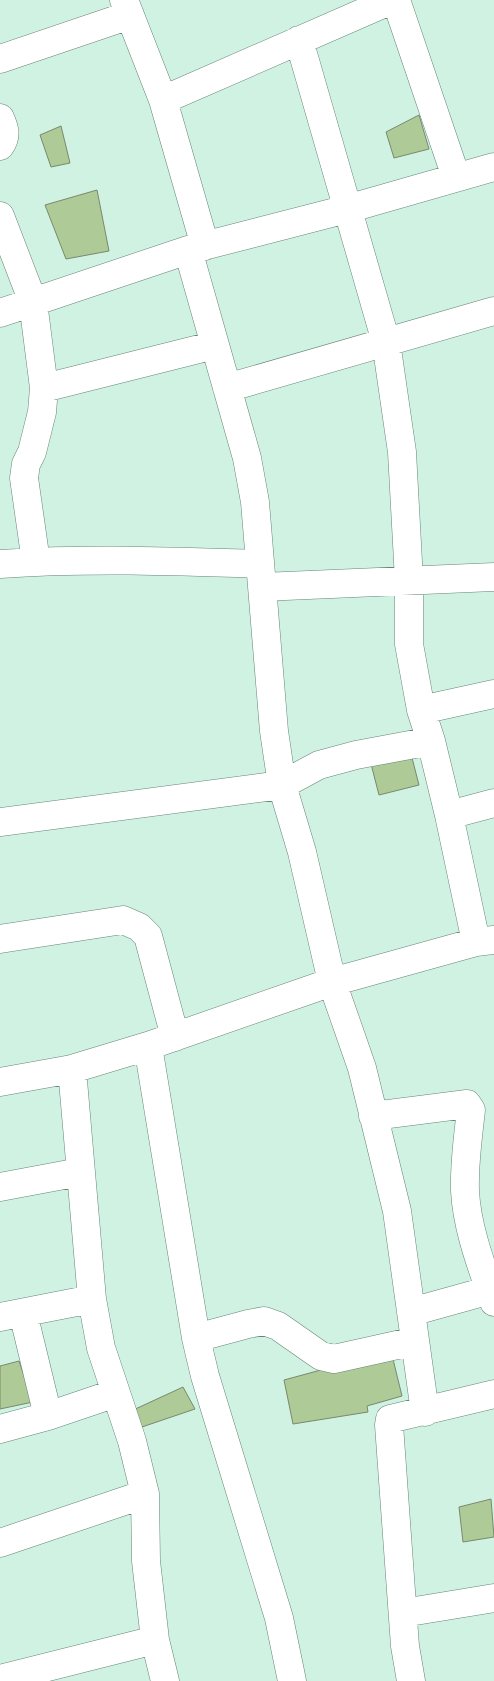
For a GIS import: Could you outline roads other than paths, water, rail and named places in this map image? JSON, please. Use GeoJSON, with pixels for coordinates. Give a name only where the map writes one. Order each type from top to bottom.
{"type":"FeatureCollection","features":[{"type":"Feature","properties":{"kind":"street"},"geometry":{"type":"LineString","coordinates":[[163,100],[394,0],[456,177]]}},
{"type":"Feature","properties":{"kind":"street"},"geometry":{"type":"LineString","coordinates":[[0,59],[127,8],[163,100],[197,248],[215,345],[247,458],[254,493],[274,731],[282,785],[302,852],[332,982],[362,1068],[397,1211],[425,1412]]}},
{"type":"Feature","properties":{"kind":"street"},"geometry":{"type":"LineString","coordinates":[[0,1082],[72,1069],[175,1037],[332,982],[485,941],[421,710],[409,644],[409,580],[402,452],[386,342],[299,40]]}},
{"type":"Feature","properties":{"kind":"street"},"geometry":{"type":"LineString","coordinates":[[0,118],[5,129],[5,139],[0,146]]}},
{"type":"Feature","properties":{"kind":"street"},"geometry":{"type":"LineString","coordinates":[[0,313],[197,248],[347,209],[494,167]]}},
{"type":"Feature","properties":{"kind":"street"},"geometry":{"type":"LineString","coordinates":[[0,216],[33,302],[44,388],[42,412],[32,452],[26,464],[24,478],[36,562]]}},
{"type":"Feature","properties":{"kind":"street"},"geometry":{"type":"LineString","coordinates":[[227,388],[494,311]]}},
{"type":"Feature","properties":{"kind":"street"},"geometry":{"type":"LineString","coordinates":[[44,388],[215,345]]}},
{"type":"Feature","properties":{"kind":"street"},"geometry":{"type":"LineString","coordinates":[[0,564],[36,562],[200,562],[261,575],[409,580],[494,577]]}},
{"type":"Feature","properties":{"kind":"street"},"geometry":{"type":"LineString","coordinates":[[421,710],[494,694]]}},
{"type":"Feature","properties":{"kind":"street"},"geometry":{"type":"LineString","coordinates":[[0,822],[282,785],[319,765],[356,755],[431,741]]}},
{"type":"Feature","properties":{"kind":"street"},"geometry":{"type":"LineString","coordinates":[[449,815],[494,803]]}},
{"type":"Feature","properties":{"kind":"street"},"geometry":{"type":"LineString","coordinates":[[0,939],[124,920],[139,927],[148,936],[175,1037]]}},
{"type":"Feature","properties":{"kind":"street"},"geometry":{"type":"LineString","coordinates":[[148,1046],[196,1338],[205,1376],[279,1618],[292,1681]]}},
{"type":"Feature","properties":{"kind":"street"},"geometry":{"type":"LineString","coordinates":[[72,1069],[92,1299],[101,1348],[132,1442],[145,1494],[146,1561],[155,1640],[165,1681]]}},
{"type":"Feature","properties":{"kind":"street"},"geometry":{"type":"LineString","coordinates":[[373,1116],[467,1104],[470,1106],[465,1157],[465,1192],[471,1227],[493,1294],[411,1312]]}},
{"type":"Feature","properties":{"kind":"street"},"geometry":{"type":"LineString","coordinates":[[0,1186],[80,1172]]}},
{"type":"Feature","properties":{"kind":"street"},"geometry":{"type":"LineString","coordinates":[[48,1416],[12,1315],[92,1299]]}},
{"type":"Feature","properties":{"kind":"street"},"geometry":{"type":"LineString","coordinates":[[196,1338],[264,1321],[278,1326],[321,1356],[334,1359],[415,1341]]}},
{"type":"Feature","properties":{"kind":"street"},"geometry":{"type":"LineString","coordinates":[[0,1429],[48,1416],[116,1393]]}},
{"type":"Feature","properties":{"kind":"street"},"geometry":{"type":"LineString","coordinates":[[411,1681],[405,1646],[390,1419],[494,1394]]}},
{"type":"Feature","properties":{"kind":"street"},"geometry":{"type":"LineString","coordinates":[[0,1543],[145,1494]]}},
{"type":"Feature","properties":{"kind":"street"},"geometry":{"type":"LineString","coordinates":[[403,1613],[494,1598]]}},
{"type":"Feature","properties":{"kind":"street"},"geometry":{"type":"LineString","coordinates":[[0,1679],[155,1640]]}}]}
